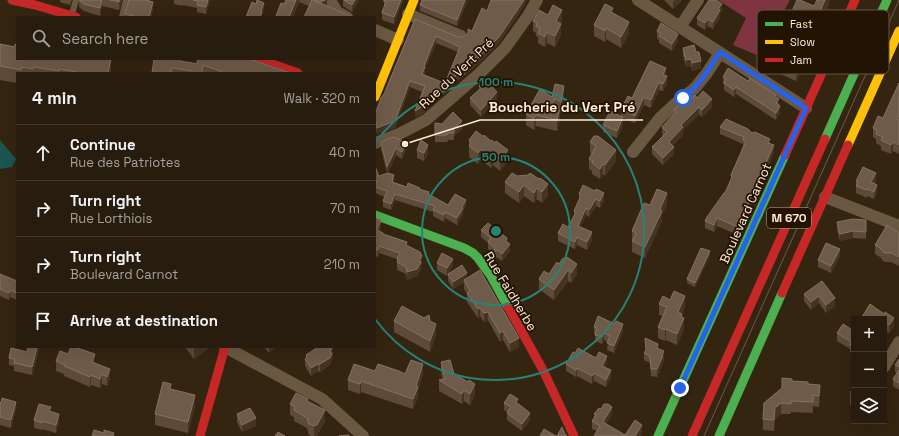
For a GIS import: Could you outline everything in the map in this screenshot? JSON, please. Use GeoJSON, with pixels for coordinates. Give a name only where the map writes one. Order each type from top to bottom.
{"type":"FeatureCollection","features":[{"type":"Feature","properties":{"kind":"street"},"geometry":{"type":"LineString","coordinates":[[12,0],[74,16]]}},
{"type":"Feature","properties":{"kind":"street"},"geometry":{"type":"LineString","coordinates":[[330,0],[337,12],[345,16]]}},
{"type":"Feature","properties":{"kind":"street"},"geometry":{"type":"LineString","coordinates":[[376,95],[414,0]]}},
{"type":"Feature","properties":{"kind":"street","name":"Rue du Vert Pré"},"geometry":{"type":"LineString","coordinates":[[376,143],[399,134],[426,120],[479,74],[505,48],[538,0]]}},
{"type":"Feature","properties":{"kind":"street"},"geometry":{"type":"LineString","coordinates":[[638,0],[806,108]]}},
{"type":"Feature","properties":{"kind":"street"},"geometry":{"type":"LineString","coordinates":[[680,27],[698,0]]}},
{"type":"Feature","properties":{"kind":"street","name":"Boulevard Carnot"},"geometry":{"type":"LineString","coordinates":[[850,10],[854,0]]}},
{"type":"Feature","properties":{"kind":"street","name":"M 670"},"geometry":{"type":"LineString","coordinates":[[883,10],[887,0]]}},
{"type":"Feature","properties":{"kind":"street"},"geometry":{"type":"LineString","coordinates":[[408,14],[461,36]]}},
{"type":"Feature","properties":{"kind":"street"},"geometry":{"type":"LineString","coordinates":[[376,30],[398,40]]}},
{"type":"Feature","properties":{"kind":"street"},"geometry":{"type":"LineString","coordinates":[[889,53],[899,31]]}},
{"type":"Feature","properties":{"kind":"street"},"geometry":{"type":"LineString","coordinates":[[633,152],[660,118],[695,88],[707,74],[720,52]]}},
{"type":"Feature","properties":{"kind":"street"},"geometry":{"type":"LineString","coordinates":[[261,60],[295,72]]}},
{"type":"Feature","properties":{"kind":"street","name":"Boulevard Carnot"},"geometry":{"type":"LineString","coordinates":[[658,436],[821,74]]}},
{"type":"Feature","properties":{"kind":"street","name":"M 670"},"geometry":{"type":"LineString","coordinates":[[692,436],[854,74]]}},
{"type":"Feature","properties":{"kind":"street"},"geometry":{"type":"LineString","coordinates":[[719,436],[880,74]]}},
{"type":"Feature","properties":{"kind":"street"},"geometry":{"type":"LineString","coordinates":[[825,197],[899,226]]}},
{"type":"Feature","properties":{"kind":"street","name":"Rue Faidherbe"},"geometry":{"type":"LineString","coordinates":[[376,215],[469,250],[478,258],[491,276],[543,370],[574,436]]}},
{"type":"Feature","properties":{"kind":"street"},"geometry":{"type":"LineString","coordinates":[[682,436],[734,319]]}},
{"type":"Feature","properties":{"kind":"street"},"geometry":{"type":"LineString","coordinates":[[887,362],[899,342]]}},
{"type":"Feature","properties":{"kind":"street"},"geometry":{"type":"LineString","coordinates":[[200,436],[225,348]]}},
{"type":"Feature","properties":{"kind":"street"},"geometry":{"type":"LineString","coordinates":[[227,348],[322,399],[363,436]]}},
{"type":"Feature","properties":{"kind":"lane"},"geometry":{"type":"LineString","coordinates":[[74,16],[76,0]]}},
{"type":"Feature","properties":{"kind":"lane"},"geometry":{"type":"LineString","coordinates":[[122,16],[126,0]]}},
{"type":"Feature","properties":{"kind":"shaded area"},"geometry":{"type":"Polygon","coordinates":[[[718,0],[790,0],[784,10],[757,10],[757,55],[733,45],[746,18],[718,0]]]}},
{"type":"Feature","properties":{"kind":"water"},"geometry":{"type":"Polygon","coordinates":[[[0,140],[16,159],[12,167],[0,169],[0,140]]]}},
{"type":"Feature","properties":{"kind":"building"},"geometry":{"type":"Polygon","coordinates":[[[79,0],[102,0],[100,8],[84,4],[79,0]]]}},
{"type":"Feature","properties":{"kind":"building"},"geometry":{"type":"Polygon","coordinates":[[[129,0],[149,0],[148,1],[153,2],[149,16],[133,16],[125,14],[129,0]]]}},
{"type":"Feature","properties":{"kind":"building"},"geometry":{"type":"Polygon","coordinates":[[[193,0],[208,0],[206,7],[197,5],[198,1],[193,0]]]}},
{"type":"Feature","properties":{"kind":"building"},"geometry":{"type":"Polygon","coordinates":[[[257,0],[264,3],[260,16],[246,16],[252,2],[256,4],[257,0]]]}},
{"type":"Feature","properties":{"kind":"building"},"geometry":{"type":"Polygon","coordinates":[[[286,0],[296,0],[289,16],[276,16],[281,3],[284,4],[286,0]]]}},
{"type":"Feature","properties":{"kind":"building"},"geometry":{"type":"Polygon","coordinates":[[[313,0],[351,16],[304,16],[313,0]]]}},
{"type":"Feature","properties":{"kind":"building"},"geometry":{"type":"Polygon","coordinates":[[[315,0],[325,0],[319,3],[315,0]]]}},
{"type":"Feature","properties":{"kind":"building"},"geometry":{"type":"Polygon","coordinates":[[[344,0],[355,0],[352,5],[344,0]]]}},
{"type":"Feature","properties":{"kind":"building"},"geometry":{"type":"Polygon","coordinates":[[[401,0],[394,17],[382,13],[386,2],[384,1],[401,0]]]}},
{"type":"Feature","properties":{"kind":"building"},"geometry":{"type":"Polygon","coordinates":[[[422,0],[465,0],[457,20],[420,5],[422,0]]]}},
{"type":"Feature","properties":{"kind":"building"},"geometry":{"type":"Polygon","coordinates":[[[491,0],[524,0],[499,37],[480,56],[465,69],[464,68],[443,88],[460,47],[436,36],[422,74],[444,83],[440,91],[433,90],[428,102],[415,111],[425,86],[410,81],[395,121],[377,128],[376,111],[415,19],[458,37],[462,37],[468,33],[468,29],[472,31],[482,8],[487,11],[491,0]]]}},
{"type":"Feature","properties":{"kind":"building"},"geometry":{"type":"Polygon","coordinates":[[[709,0],[716,0],[722,4],[718,9],[720,10],[713,22],[708,19],[705,23],[697,18],[709,0]]]}},
{"type":"Feature","properties":{"kind":"building"},"geometry":{"type":"Polygon","coordinates":[[[797,0],[814,6],[817,0],[825,0],[821,10],[793,10],[797,0]]]}},
{"type":"Feature","properties":{"kind":"building"},"geometry":{"type":"Polygon","coordinates":[[[605,4],[613,8],[611,12],[629,22],[621,37],[606,28],[605,31],[594,25],[605,4]]]}},
{"type":"Feature","properties":{"kind":"building"},"geometry":{"type":"Polygon","coordinates":[[[553,5],[562,10],[556,21],[561,24],[555,36],[547,32],[545,37],[538,33],[540,28],[536,26],[537,23],[533,21],[539,10],[548,15],[553,5]]]}},
{"type":"Feature","properties":{"kind":"building"},"geometry":{"type":"Polygon","coordinates":[[[661,23],[678,34],[672,44],[659,36],[661,34],[657,31],[661,23]]]}},
{"type":"Feature","properties":{"kind":"building"},"geometry":{"type":"Polygon","coordinates":[[[0,44],[15,47],[16,44],[16,60],[111,60],[108,72],[76,72],[59,69],[59,71],[34,67],[33,69],[22,67],[21,70],[0,66],[0,44]]]}},
{"type":"Feature","properties":{"kind":"building"},"geometry":{"type":"Polygon","coordinates":[[[694,45],[696,52],[699,52],[701,61],[692,63],[691,59],[686,60],[683,48],[694,45]]]}},
{"type":"Feature","properties":{"kind":"building"},"geometry":{"type":"Polygon","coordinates":[[[154,60],[180,60],[198,64],[198,60],[252,60],[287,72],[222,72],[203,65],[202,72],[192,72],[172,68],[171,72],[152,72],[154,60]]]}},
{"type":"Feature","properties":{"kind":"building"},"geometry":{"type":"Polygon","coordinates":[[[650,61],[666,68],[663,75],[667,76],[663,84],[659,82],[651,100],[644,97],[635,116],[621,109],[628,96],[632,98],[650,61]]]}},
{"type":"Feature","properties":{"kind":"building"},"geometry":{"type":"Polygon","coordinates":[[[728,68],[748,81],[750,78],[776,95],[775,96],[779,99],[776,103],[780,106],[776,113],[736,87],[734,90],[724,83],[726,79],[723,77],[728,68]]]}},
{"type":"Feature","properties":{"kind":"building"},"geometry":{"type":"Polygon","coordinates":[[[486,80],[497,92],[481,110],[470,98],[481,88],[479,86],[486,80]]]}},
{"type":"Feature","properties":{"kind":"building"},"geometry":{"type":"Polygon","coordinates":[[[899,83],[899,116],[897,119],[899,120],[899,145],[893,142],[891,145],[881,140],[883,137],[876,134],[877,130],[873,128],[878,116],[883,118],[899,83]]]}},
{"type":"Feature","properties":{"kind":"building"},"geometry":{"type":"Polygon","coordinates":[[[555,84],[564,86],[561,102],[554,98],[555,99],[552,103],[560,108],[557,120],[536,115],[534,119],[526,114],[540,89],[552,97],[555,84]]]}},
{"type":"Feature","properties":{"kind":"building"},"geometry":{"type":"Polygon","coordinates":[[[703,91],[712,99],[702,110],[699,107],[681,125],[683,127],[669,142],[674,147],[663,158],[652,147],[667,132],[662,127],[676,112],[674,110],[681,103],[683,105],[686,101],[688,103],[695,95],[697,98],[703,91]]]}},
{"type":"Feature","properties":{"kind":"building"},"geometry":{"type":"Polygon","coordinates":[[[610,111],[623,117],[617,131],[603,125],[610,111]]]}},
{"type":"Feature","properties":{"kind":"building"},"geometry":{"type":"Polygon","coordinates":[[[453,112],[462,121],[454,129],[454,133],[448,133],[447,135],[435,135],[435,123],[442,124],[453,112]]]}},
{"type":"Feature","properties":{"kind":"building"},"geometry":{"type":"Polygon","coordinates":[[[726,119],[748,129],[752,133],[755,132],[770,139],[768,143],[774,145],[738,227],[717,218],[714,225],[705,221],[725,193],[746,141],[743,140],[744,137],[720,127],[726,119]]]}},
{"type":"Feature","properties":{"kind":"building"},"geometry":{"type":"Polygon","coordinates":[[[476,131],[495,143],[496,141],[508,150],[500,160],[493,154],[491,157],[481,149],[478,153],[469,146],[471,143],[469,140],[476,131]]]}},
{"type":"Feature","properties":{"kind":"building"},"geometry":{"type":"Polygon","coordinates":[[[594,136],[598,136],[616,150],[605,165],[603,164],[600,169],[592,163],[593,161],[589,159],[596,146],[590,142],[594,136]]]}},
{"type":"Feature","properties":{"kind":"building"},"geometry":{"type":"Polygon","coordinates":[[[393,137],[406,142],[402,152],[396,148],[387,167],[381,142],[393,137]]]}},
{"type":"Feature","properties":{"kind":"building"},"geometry":{"type":"Polygon","coordinates":[[[421,140],[428,145],[424,153],[417,150],[421,140]]]}},
{"type":"Feature","properties":{"kind":"building"},"geometry":{"type":"Polygon","coordinates":[[[863,167],[876,173],[871,182],[877,185],[874,192],[856,186],[858,182],[856,181],[863,167]]]}},
{"type":"Feature","properties":{"kind":"building"},"geometry":{"type":"Polygon","coordinates":[[[376,169],[379,177],[388,173],[394,175],[392,182],[407,187],[408,183],[429,192],[428,194],[448,205],[455,194],[466,200],[457,218],[445,212],[444,215],[433,210],[435,206],[395,194],[391,204],[383,201],[387,191],[376,187],[376,169]]]}},
{"type":"Feature","properties":{"kind":"building"},"geometry":{"type":"Polygon","coordinates":[[[512,173],[517,176],[528,175],[530,173],[548,184],[542,192],[537,188],[534,193],[524,185],[519,192],[505,182],[512,173]]]}},
{"type":"Feature","properties":{"kind":"building"},"geometry":{"type":"Polygon","coordinates":[[[583,185],[595,191],[596,189],[604,193],[600,201],[596,199],[589,210],[586,208],[578,226],[592,232],[587,242],[577,237],[575,242],[558,233],[563,224],[568,227],[576,212],[574,211],[581,195],[579,194],[583,185]]]}},
{"type":"Feature","properties":{"kind":"building"},"geometry":{"type":"Polygon","coordinates":[[[657,189],[667,193],[660,209],[662,211],[645,247],[632,241],[636,233],[632,231],[644,203],[650,205],[657,189]]]}},
{"type":"Feature","properties":{"kind":"building"},"geometry":{"type":"Polygon","coordinates":[[[376,218],[381,220],[377,230],[383,234],[407,242],[406,245],[420,252],[422,256],[419,261],[421,262],[417,269],[407,272],[406,267],[397,262],[400,253],[379,246],[378,250],[376,249],[376,218]]]}},
{"type":"Feature","properties":{"kind":"building"},"geometry":{"type":"Polygon","coordinates":[[[853,219],[866,220],[866,232],[853,231],[840,234],[837,222],[853,219]]]}},
{"type":"Feature","properties":{"kind":"building"},"geometry":{"type":"Polygon","coordinates":[[[488,223],[507,238],[506,241],[510,244],[502,254],[498,250],[495,251],[494,247],[488,242],[491,238],[481,230],[488,223]]]}},
{"type":"Feature","properties":{"kind":"building"},"geometry":{"type":"Polygon","coordinates":[[[887,225],[899,233],[899,257],[891,253],[883,252],[875,245],[887,225]]]}},
{"type":"Feature","properties":{"kind":"building"},"geometry":{"type":"Polygon","coordinates":[[[826,243],[840,249],[831,266],[818,260],[826,243]]]}},
{"type":"Feature","properties":{"kind":"building"},"geometry":{"type":"Polygon","coordinates":[[[701,248],[710,251],[695,283],[687,279],[701,248]]]}},
{"type":"Feature","properties":{"kind":"building"},"geometry":{"type":"Polygon","coordinates":[[[442,253],[453,259],[447,268],[437,263],[442,253]]]}},
{"type":"Feature","properties":{"kind":"building"},"geometry":{"type":"Polygon","coordinates":[[[567,257],[577,264],[571,273],[568,270],[554,290],[539,279],[544,271],[549,274],[557,262],[559,264],[563,258],[565,260],[567,257]]]}},
{"type":"Feature","properties":{"kind":"building"},"geometry":{"type":"Polygon","coordinates":[[[462,265],[467,273],[453,282],[448,274],[462,265]]]}},
{"type":"Feature","properties":{"kind":"building"},"geometry":{"type":"Polygon","coordinates":[[[480,270],[519,338],[510,343],[503,331],[500,333],[488,312],[484,313],[480,308],[478,309],[467,293],[470,291],[464,280],[480,270]]]}},
{"type":"Feature","properties":{"kind":"building"},"geometry":{"type":"Polygon","coordinates":[[[0,274],[16,281],[16,293],[10,290],[9,293],[0,289],[0,274]]]}},
{"type":"Feature","properties":{"kind":"building"},"geometry":{"type":"Polygon","coordinates":[[[822,281],[835,298],[826,305],[819,296],[811,302],[804,294],[822,281]]]}},
{"type":"Feature","properties":{"kind":"building"},"geometry":{"type":"Polygon","coordinates":[[[674,291],[685,296],[678,312],[682,314],[681,317],[684,318],[677,334],[658,327],[667,307],[659,304],[663,296],[670,300],[674,291]]]}},
{"type":"Feature","properties":{"kind":"building"},"geometry":{"type":"Polygon","coordinates":[[[870,304],[884,314],[885,312],[894,318],[889,325],[887,324],[887,316],[863,316],[870,304]]]}},
{"type":"Feature","properties":{"kind":"building"},"geometry":{"type":"Polygon","coordinates":[[[402,306],[424,318],[429,315],[430,321],[436,324],[430,341],[394,321],[402,306]]]}},
{"type":"Feature","properties":{"kind":"building"},"geometry":{"type":"Polygon","coordinates":[[[598,316],[615,324],[616,321],[623,324],[614,346],[607,343],[610,336],[604,333],[602,337],[595,335],[597,328],[594,327],[598,316]]]}},
{"type":"Feature","properties":{"kind":"building"},"geometry":{"type":"Polygon","coordinates":[[[843,324],[851,329],[851,342],[837,333],[843,324]]]}},
{"type":"Feature","properties":{"kind":"building"},"geometry":{"type":"Polygon","coordinates":[[[645,338],[658,344],[657,348],[664,351],[657,369],[651,369],[650,356],[644,353],[646,350],[645,338]]]}},
{"type":"Feature","properties":{"kind":"building"},"geometry":{"type":"Polygon","coordinates":[[[11,348],[27,352],[28,348],[37,348],[32,367],[14,363],[15,359],[9,358],[11,348]]]}},
{"type":"Feature","properties":{"kind":"building"},"geometry":{"type":"Polygon","coordinates":[[[71,348],[77,348],[95,354],[92,362],[110,369],[107,377],[102,374],[100,379],[91,375],[90,377],[56,361],[60,351],[68,354],[71,348]]]}},
{"type":"Feature","properties":{"kind":"building"},"geometry":{"type":"Polygon","coordinates":[[[316,348],[332,348],[330,358],[311,368],[305,359],[307,357],[306,355],[316,348]]]}},
{"type":"Feature","properties":{"kind":"building"},"geometry":{"type":"Polygon","coordinates":[[[578,348],[596,358],[599,352],[607,356],[602,366],[611,370],[606,380],[594,373],[592,376],[577,368],[576,370],[566,364],[573,352],[575,353],[578,348]]]}},
{"type":"Feature","properties":{"kind":"building"},"geometry":{"type":"Polygon","coordinates":[[[899,359],[899,367],[895,365],[899,359]]]}},
{"type":"Feature","properties":{"kind":"building"},"geometry":{"type":"Polygon","coordinates":[[[411,360],[423,364],[416,386],[418,387],[413,399],[361,381],[360,384],[348,380],[354,364],[375,371],[378,364],[405,374],[411,360]]]}},
{"type":"Feature","properties":{"kind":"building"},"geometry":{"type":"Polygon","coordinates":[[[450,360],[454,374],[468,382],[469,380],[475,384],[470,394],[464,390],[462,394],[439,380],[445,379],[441,362],[450,360]]]}},
{"type":"Feature","properties":{"kind":"building"},"geometry":{"type":"Polygon","coordinates":[[[899,370],[899,383],[893,379],[899,370]]]}},
{"type":"Feature","properties":{"kind":"building"},"geometry":{"type":"Polygon","coordinates":[[[782,378],[820,385],[819,396],[813,395],[813,402],[791,401],[791,404],[781,403],[775,408],[774,420],[763,419],[764,403],[782,388],[782,378]]]}},
{"type":"Feature","properties":{"kind":"building"},"geometry":{"type":"Polygon","coordinates":[[[163,382],[171,384],[170,389],[195,395],[188,422],[155,414],[163,382]]]}},
{"type":"Feature","properties":{"kind":"building"},"geometry":{"type":"Polygon","coordinates":[[[296,393],[308,399],[307,401],[325,410],[317,425],[314,426],[309,424],[307,418],[294,410],[295,407],[290,404],[296,393]]]}},
{"type":"Feature","properties":{"kind":"building"},"geometry":{"type":"Polygon","coordinates":[[[510,394],[518,399],[516,402],[530,413],[522,424],[507,413],[511,407],[504,403],[510,394]]]}},
{"type":"Feature","properties":{"kind":"building"},"geometry":{"type":"Polygon","coordinates":[[[2,398],[16,402],[11,420],[0,417],[0,402],[1,403],[2,398]]]}},
{"type":"Feature","properties":{"kind":"building"},"geometry":{"type":"Polygon","coordinates":[[[39,404],[51,407],[49,411],[59,414],[56,425],[34,420],[39,404]]]}},
{"type":"Feature","properties":{"kind":"building"},"geometry":{"type":"Polygon","coordinates":[[[604,404],[608,404],[612,407],[603,422],[625,435],[635,420],[642,425],[635,436],[594,436],[600,426],[592,421],[596,415],[594,414],[599,408],[601,409],[604,404]]]}},
{"type":"Feature","properties":{"kind":"building"},"geometry":{"type":"Polygon","coordinates":[[[250,408],[256,418],[242,425],[237,414],[250,408]]]}},
{"type":"Feature","properties":{"kind":"building"},"geometry":{"type":"Polygon","coordinates":[[[562,427],[567,436],[557,436],[562,427]]]}},
{"type":"Feature","properties":{"kind":"building"},"geometry":{"type":"Polygon","coordinates":[[[544,429],[556,436],[540,436],[544,429]]]}},
{"type":"Feature","properties":{"kind":"building"},"geometry":{"type":"Polygon","coordinates":[[[94,430],[104,433],[104,430],[114,433],[113,436],[92,436],[94,430]]]}},
{"type":"Feature","properties":{"kind":"building"},"geometry":{"type":"Polygon","coordinates":[[[278,432],[285,436],[275,436],[278,432]]]}},
{"type":"Feature","properties":{"kind":"tram line"},"geometry":{"type":"LineString","coordinates":[[889,22],[899,0]]}},
{"type":"Feature","properties":{"kind":"tram line"},"geometry":{"type":"LineString","coordinates":[[704,436],[866,74]]}},
{"type":"Feature","properties":{"kind":"traffic: fast"},"geometry":{"type":"LineString","coordinates":[[883,10],[887,0]]}},
{"type":"Feature","properties":{"kind":"traffic: fast"},"geometry":{"type":"LineString","coordinates":[[825,139],[854,74]]}},
{"type":"Feature","properties":{"kind":"traffic: fast"},"geometry":{"type":"LineString","coordinates":[[658,436],[785,155]]}},
{"type":"Feature","properties":{"kind":"traffic: fast"},"geometry":{"type":"LineString","coordinates":[[376,215],[464,248],[473,253],[491,276],[508,307]]}},
{"type":"Feature","properties":{"kind":"traffic: fast"},"geometry":{"type":"LineString","coordinates":[[719,436],[782,293]]}},
{"type":"Feature","properties":{"kind":"traffic: slow"},"geometry":{"type":"LineString","coordinates":[[376,95],[414,0]]}},
{"type":"Feature","properties":{"kind":"traffic: slow"},"geometry":{"type":"LineString","coordinates":[[889,53],[899,31]]}},
{"type":"Feature","properties":{"kind":"traffic: slow"},"geometry":{"type":"LineString","coordinates":[[848,145],[880,74]]}},
{"type":"Feature","properties":{"kind":"traffic: jam"},"geometry":{"type":"LineString","coordinates":[[12,0],[73,16]]}},
{"type":"Feature","properties":{"kind":"traffic: jam"},"geometry":{"type":"LineString","coordinates":[[850,10],[855,0]]}},
{"type":"Feature","properties":{"kind":"traffic: jam"},"geometry":{"type":"LineString","coordinates":[[261,60],[295,72]]}},
{"type":"Feature","properties":{"kind":"traffic: jam"},"geometry":{"type":"LineString","coordinates":[[785,155],[822,74]]}},
{"type":"Feature","properties":{"kind":"traffic: jam"},"geometry":{"type":"LineString","coordinates":[[692,436],[825,139]]}},
{"type":"Feature","properties":{"kind":"traffic: jam"},"geometry":{"type":"LineString","coordinates":[[782,293],[848,145]]}},
{"type":"Feature","properties":{"kind":"traffic: jam"},"geometry":{"type":"LineString","coordinates":[[508,307],[543,370],[574,436]]}},
{"type":"Feature","properties":{"kind":"traffic: jam"},"geometry":{"type":"LineString","coordinates":[[200,436],[225,348]]}},
{"type":"Feature","properties":{"kind":"place","name":"Boucherie du Vert Pré"},"geometry":{"type":"Point","coordinates":[405,144]}},
{"type":"Feature","properties":{"kind":"route"},"geometry":{"type":"LineString","coordinates":[[680,388],[806,108],[720,52],[707,74],[690,93],[683,98]]}}]}
